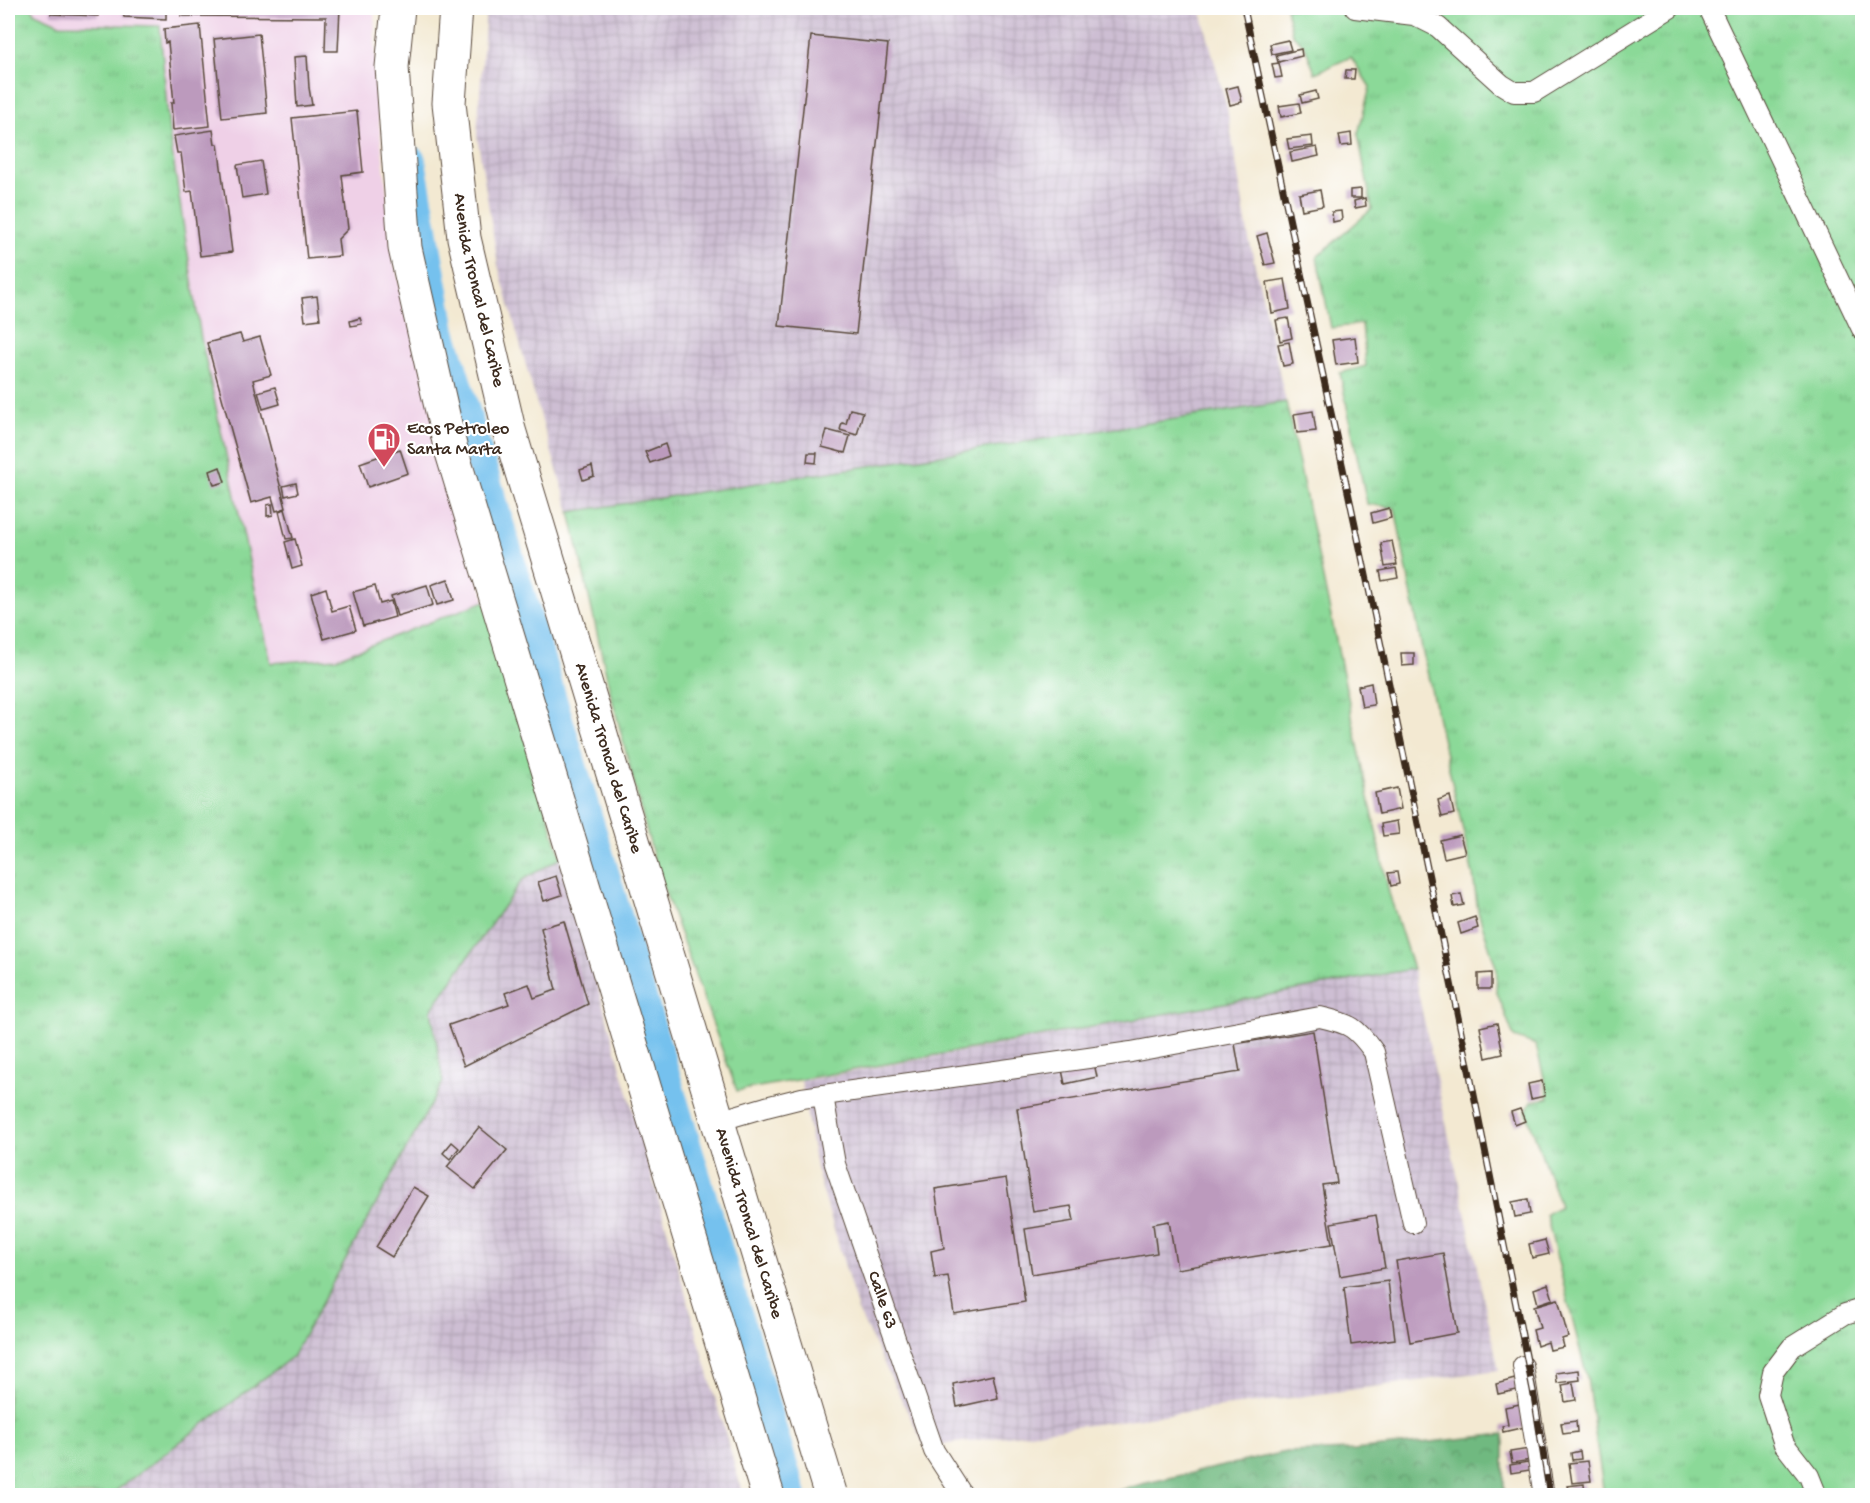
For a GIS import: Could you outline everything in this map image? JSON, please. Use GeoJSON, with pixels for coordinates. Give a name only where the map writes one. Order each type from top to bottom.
{"type":"FeatureCollection","features":[{"type":"Feature","properties":{"kind":"highway"},"geometry":{"type":"LineString","coordinates":[[398,8],[392,67],[405,248],[450,446],[768,1496]]}},
{"type":"Feature","properties":{"kind":"highway","name":"Avenida Troncal del Caribe"},"geometry":{"type":"LineString","coordinates":[[456,8],[449,103],[464,238],[508,430],[831,1496]]}},
{"type":"Feature","properties":{"kind":"street"},"geometry":{"type":"LineString","coordinates":[[1355,8],[1414,15],[1438,27],[1501,84],[1514,92],[1534,92],[1670,8]]}},
{"type":"Feature","properties":{"kind":"street"},"geometry":{"type":"LineString","coordinates":[[1709,8],[1863,329]]}},
{"type":"Feature","properties":{"kind":"street"},"geometry":{"type":"LineString","coordinates":[[718,1121],[766,1107],[823,1096],[1131,1053],[1320,1017],[1345,1023],[1360,1033],[1374,1052],[1413,1224]]}},
{"type":"Feature","properties":{"kind":"street","name":"Calle 63"},"geometry":{"type":"LineString","coordinates":[[823,1096],[835,1164],[934,1451],[963,1496]]}},
{"type":"Feature","properties":{"kind":"street"},"geometry":{"type":"LineString","coordinates":[[1817,1496],[1809,1476],[1784,1444],[1768,1395],[1773,1372],[1792,1347],[1845,1314],[1863,1309]]}},
{"type":"Feature","properties":{"kind":"street"},"geometry":{"type":"LineString","coordinates":[[1523,1366],[1544,1496]]}},
{"type":"Feature","properties":{"kind":"shaded area"},"geometry":{"type":"Polygon","coordinates":[[[32,8],[374,8],[377,103],[395,266],[485,601],[336,658],[271,663],[201,338],[169,132],[160,26],[60,24],[35,13],[32,8]]]}},
{"type":"Feature","properties":{"kind":"shaded area"},"geometry":{"type":"Polygon","coordinates":[[[486,8],[1200,8],[1227,108],[1248,234],[1286,402],[570,512],[498,265],[477,135],[486,8]]]}},
{"type":"Feature","properties":{"kind":"shaded area"},"geometry":{"type":"Polygon","coordinates":[[[561,858],[743,1495],[110,1496],[292,1357],[443,1083],[431,1010],[522,879],[561,858]]]}},
{"type":"Feature","properties":{"kind":"shaded area"},"geometry":{"type":"Polygon","coordinates":[[[1413,969],[1499,1370],[925,1447],[858,1311],[816,1168],[801,1081],[1413,969]]]}},
{"type":"Feature","properties":{"kind":"green space"},"geometry":{"type":"Polygon","coordinates":[[[8,8],[32,8],[35,13],[60,24],[160,26],[169,132],[201,338],[271,663],[337,658],[485,601],[561,858],[522,880],[431,1010],[443,1082],[292,1357],[110,1495],[8,1495],[8,8]]]}},
{"type":"Feature","properties":{"kind":"green space"},"geometry":{"type":"Polygon","coordinates":[[[1286,8],[1862,8],[1862,1495],[1604,1495],[1587,1378],[1546,1214],[1560,1206],[1526,1111],[1532,1101],[1549,1098],[1536,1045],[1514,1037],[1496,990],[1497,970],[1478,912],[1473,875],[1422,649],[1395,508],[1367,504],[1340,373],[1366,366],[1362,324],[1331,328],[1317,257],[1372,209],[1358,134],[1370,87],[1351,57],[1315,73],[1305,46],[1292,34],[1286,8]]]}},
{"type":"Feature","properties":{"kind":"green space"},"geometry":{"type":"Polygon","coordinates":[[[1286,402],[1389,893],[1413,969],[737,1091],[656,867],[610,691],[570,512],[1286,402]]]}},
{"type":"Feature","properties":{"kind":"green space"},"geometry":{"type":"Polygon","coordinates":[[[1504,1434],[1504,1495],[1104,1495],[1142,1484],[1286,1452],[1354,1450],[1504,1434]]]}},
{"type":"Feature","properties":{"kind":"building"},"geometry":{"type":"Polygon","coordinates":[[[51,8],[98,8],[98,16],[51,14],[51,8]]]}},
{"type":"Feature","properties":{"kind":"building"},"geometry":{"type":"Polygon","coordinates":[[[121,8],[166,8],[166,19],[124,17],[121,8]]]}},
{"type":"Feature","properties":{"kind":"building"},"geometry":{"type":"Polygon","coordinates":[[[181,8],[340,8],[338,51],[325,51],[326,17],[181,16],[181,8]]]}},
{"type":"Feature","properties":{"kind":"building"},"geometry":{"type":"Polygon","coordinates":[[[200,25],[210,126],[173,130],[171,103],[174,103],[168,42],[165,43],[164,29],[200,25]]]}},
{"type":"Feature","properties":{"kind":"building"},"geometry":{"type":"Polygon","coordinates":[[[259,34],[267,113],[222,118],[214,39],[259,34]]]}},
{"type":"Feature","properties":{"kind":"building"},"geometry":{"type":"Polygon","coordinates":[[[811,36],[888,44],[856,334],[779,326],[811,36]]]}},
{"type":"Feature","properties":{"kind":"building"},"geometry":{"type":"Polygon","coordinates":[[[1288,40],[1291,50],[1272,54],[1270,44],[1288,40]]]}},
{"type":"Feature","properties":{"kind":"building"},"geometry":{"type":"Polygon","coordinates":[[[1301,49],[1302,56],[1278,62],[1276,55],[1301,49]]]}},
{"type":"Feature","properties":{"kind":"building"},"geometry":{"type":"Polygon","coordinates":[[[307,56],[312,105],[297,107],[294,57],[307,56]]]}},
{"type":"Feature","properties":{"kind":"building"},"geometry":{"type":"Polygon","coordinates":[[[1279,63],[1282,77],[1275,78],[1272,64],[1279,63]]]}},
{"type":"Feature","properties":{"kind":"building"},"geometry":{"type":"Polygon","coordinates":[[[1346,70],[1355,70],[1354,79],[1345,79],[1346,70]]]}},
{"type":"Feature","properties":{"kind":"building"},"geometry":{"type":"Polygon","coordinates":[[[1238,86],[1242,102],[1230,105],[1226,89],[1238,86]]]}},
{"type":"Feature","properties":{"kind":"building"},"geometry":{"type":"Polygon","coordinates":[[[1316,91],[1318,99],[1302,103],[1300,95],[1316,91]]]}},
{"type":"Feature","properties":{"kind":"building"},"geometry":{"type":"Polygon","coordinates":[[[1299,103],[1301,113],[1281,117],[1279,106],[1299,103]]]}},
{"type":"Feature","properties":{"kind":"building"},"geometry":{"type":"Polygon","coordinates":[[[357,111],[363,172],[342,175],[348,229],[338,239],[340,256],[307,259],[292,118],[357,111]]]}},
{"type":"Feature","properties":{"kind":"building"},"geometry":{"type":"Polygon","coordinates":[[[213,130],[215,144],[218,144],[232,252],[200,256],[192,191],[186,192],[181,153],[177,153],[174,136],[213,130]]]}},
{"type":"Feature","properties":{"kind":"building"},"geometry":{"type":"Polygon","coordinates":[[[1351,133],[1352,145],[1341,146],[1339,135],[1351,133]]]}},
{"type":"Feature","properties":{"kind":"building"},"geometry":{"type":"Polygon","coordinates":[[[1312,136],[1313,146],[1289,149],[1287,139],[1312,136]]]}},
{"type":"Feature","properties":{"kind":"building"},"geometry":{"type":"Polygon","coordinates":[[[1317,147],[1319,156],[1292,162],[1290,152],[1317,147]]]}},
{"type":"Feature","properties":{"kind":"building"},"geometry":{"type":"Polygon","coordinates":[[[261,161],[266,194],[242,198],[237,165],[261,161]]]}},
{"type":"Feature","properties":{"kind":"building"},"geometry":{"type":"Polygon","coordinates":[[[1361,189],[1361,198],[1350,198],[1350,190],[1361,189]]]}},
{"type":"Feature","properties":{"kind":"building"},"geometry":{"type":"Polygon","coordinates":[[[1320,190],[1323,206],[1302,210],[1299,194],[1320,190]]]}},
{"type":"Feature","properties":{"kind":"building"},"geometry":{"type":"Polygon","coordinates":[[[1365,198],[1366,206],[1355,208],[1354,201],[1365,198]]]}},
{"type":"Feature","properties":{"kind":"building"},"geometry":{"type":"Polygon","coordinates":[[[1341,211],[1342,220],[1333,222],[1332,212],[1341,211]]]}},
{"type":"Feature","properties":{"kind":"building"},"geometry":{"type":"Polygon","coordinates":[[[1267,233],[1275,263],[1265,265],[1257,236],[1267,233]]]}},
{"type":"Feature","properties":{"kind":"building"},"geometry":{"type":"Polygon","coordinates":[[[1285,279],[1290,309],[1272,313],[1267,282],[1285,279]]]}},
{"type":"Feature","properties":{"kind":"building"},"geometry":{"type":"Polygon","coordinates":[[[317,296],[320,319],[305,321],[302,298],[317,296]]]}},
{"type":"Feature","properties":{"kind":"building"},"geometry":{"type":"Polygon","coordinates":[[[360,318],[362,324],[351,326],[350,321],[360,318]]]}},
{"type":"Feature","properties":{"kind":"building"},"geometry":{"type":"Polygon","coordinates":[[[1288,318],[1292,338],[1280,341],[1276,320],[1288,318]]]}},
{"type":"Feature","properties":{"kind":"building"},"geometry":{"type":"Polygon","coordinates":[[[240,334],[243,342],[260,337],[271,375],[253,380],[286,508],[276,511],[272,497],[251,503],[207,343],[240,334]]]}},
{"type":"Feature","properties":{"kind":"building"},"geometry":{"type":"Polygon","coordinates":[[[1355,337],[1358,362],[1336,365],[1332,340],[1355,337]]]}},
{"type":"Feature","properties":{"kind":"building"},"geometry":{"type":"Polygon","coordinates":[[[1289,342],[1293,364],[1283,366],[1278,344],[1289,342]]]}},
{"type":"Feature","properties":{"kind":"building"},"geometry":{"type":"Polygon","coordinates":[[[275,387],[280,404],[263,409],[258,392],[275,387]]]}},
{"type":"Feature","properties":{"kind":"building"},"geometry":{"type":"Polygon","coordinates":[[[850,409],[863,412],[857,435],[840,430],[842,423],[846,424],[850,409]]]}},
{"type":"Feature","properties":{"kind":"building"},"geometry":{"type":"Polygon","coordinates":[[[1313,411],[1316,431],[1297,433],[1294,414],[1313,411]]]}},
{"type":"Feature","properties":{"kind":"building"},"geometry":{"type":"Polygon","coordinates":[[[827,430],[850,436],[845,453],[822,447],[827,430]]]}},
{"type":"Feature","properties":{"kind":"building"},"geometry":{"type":"Polygon","coordinates":[[[665,444],[669,456],[650,463],[645,452],[665,444]]]}},
{"type":"Feature","properties":{"kind":"building","name":"Ecos Petroleo Santa Marta"},"geometry":{"type":"Polygon","coordinates":[[[400,449],[408,473],[368,487],[360,463],[400,449]]]}},
{"type":"Feature","properties":{"kind":"building"},"geometry":{"type":"Polygon","coordinates":[[[808,453],[817,453],[816,463],[807,462],[808,453]]]}},
{"type":"Feature","properties":{"kind":"building"},"geometry":{"type":"Polygon","coordinates":[[[592,466],[594,476],[583,480],[580,470],[592,466]]]}},
{"type":"Feature","properties":{"kind":"building"},"geometry":{"type":"Polygon","coordinates":[[[220,467],[225,482],[214,485],[210,471],[220,467]]]}},
{"type":"Feature","properties":{"kind":"building"},"geometry":{"type":"Polygon","coordinates":[[[296,483],[298,493],[285,496],[283,486],[296,483]]]}},
{"type":"Feature","properties":{"kind":"building"},"geometry":{"type":"Polygon","coordinates":[[[272,504],[273,515],[267,516],[267,505],[272,504]]]}},
{"type":"Feature","properties":{"kind":"building"},"geometry":{"type":"Polygon","coordinates":[[[1389,508],[1391,518],[1373,523],[1371,513],[1389,508]]]}},
{"type":"Feature","properties":{"kind":"building"},"geometry":{"type":"Polygon","coordinates":[[[285,509],[293,538],[286,539],[279,511],[285,509]]]}},
{"type":"Feature","properties":{"kind":"building"},"geometry":{"type":"Polygon","coordinates":[[[295,539],[302,566],[292,569],[285,542],[295,539]]]}},
{"type":"Feature","properties":{"kind":"building"},"geometry":{"type":"Polygon","coordinates":[[[1392,541],[1397,565],[1385,567],[1381,543],[1392,541]]]}},
{"type":"Feature","properties":{"kind":"building"},"geometry":{"type":"Polygon","coordinates":[[[1396,568],[1398,578],[1382,581],[1380,571],[1396,568]]]}},
{"type":"Feature","properties":{"kind":"building"},"geometry":{"type":"Polygon","coordinates":[[[448,579],[454,600],[437,605],[431,585],[448,579]]]}},
{"type":"Feature","properties":{"kind":"building"},"geometry":{"type":"Polygon","coordinates":[[[427,585],[433,605],[397,616],[391,596],[427,585]]]}},
{"type":"Feature","properties":{"kind":"building"},"geometry":{"type":"Polygon","coordinates":[[[375,586],[380,604],[391,601],[395,617],[363,626],[353,592],[375,586]]]}},
{"type":"Feature","properties":{"kind":"building"},"geometry":{"type":"Polygon","coordinates":[[[326,588],[332,611],[349,606],[356,630],[324,639],[311,593],[326,588]]]}},
{"type":"Feature","properties":{"kind":"building"},"geometry":{"type":"Polygon","coordinates":[[[1401,653],[1414,653],[1414,665],[1402,666],[1401,653]]]}},
{"type":"Feature","properties":{"kind":"building"},"geometry":{"type":"Polygon","coordinates":[[[1371,683],[1374,705],[1362,707],[1358,686],[1371,683]]]}},
{"type":"Feature","properties":{"kind":"building"},"geometry":{"type":"Polygon","coordinates":[[[1397,788],[1401,809],[1379,814],[1375,793],[1397,788]]]}},
{"type":"Feature","properties":{"kind":"building"},"geometry":{"type":"Polygon","coordinates":[[[1450,796],[1454,814],[1442,817],[1438,800],[1450,796]]]}},
{"type":"Feature","properties":{"kind":"building"},"geometry":{"type":"Polygon","coordinates":[[[1397,821],[1399,834],[1383,836],[1381,824],[1397,821]]]}},
{"type":"Feature","properties":{"kind":"building"},"geometry":{"type":"Polygon","coordinates":[[[1460,835],[1465,853],[1444,858],[1440,840],[1460,835]]]}},
{"type":"Feature","properties":{"kind":"building"},"geometry":{"type":"Polygon","coordinates":[[[1397,872],[1399,884],[1391,886],[1388,873],[1397,872]]]}},
{"type":"Feature","properties":{"kind":"building"},"geometry":{"type":"Polygon","coordinates":[[[556,876],[562,895],[544,901],[538,882],[556,876]]]}},
{"type":"Feature","properties":{"kind":"building"},"geometry":{"type":"Polygon","coordinates":[[[1461,894],[1464,905],[1454,907],[1452,896],[1461,894]]]}},
{"type":"Feature","properties":{"kind":"building"},"geometry":{"type":"Polygon","coordinates":[[[1475,917],[1478,928],[1461,934],[1458,923],[1475,917]]]}},
{"type":"Feature","properties":{"kind":"building"},"geometry":{"type":"Polygon","coordinates":[[[564,921],[588,1004],[464,1066],[449,1025],[509,1004],[505,993],[529,984],[534,998],[556,990],[541,928],[564,921]]]}},
{"type":"Feature","properties":{"kind":"building"},"geometry":{"type":"Polygon","coordinates":[[[1491,973],[1491,989],[1478,989],[1478,974],[1491,973]]]}},
{"type":"Feature","properties":{"kind":"building"},"geometry":{"type":"Polygon","coordinates":[[[1497,1023],[1503,1054],[1486,1058],[1480,1027],[1497,1023]]]}},
{"type":"Feature","properties":{"kind":"building"},"geometry":{"type":"Polygon","coordinates":[[[1313,1031],[1337,1183],[1322,1185],[1332,1244],[1177,1269],[1169,1221],[1153,1224],[1157,1253],[1032,1274],[1025,1229],[1074,1221],[1071,1206],[1033,1212],[1017,1108],[1240,1072],[1235,1044],[1313,1031]]]}},
{"type":"Feature","properties":{"kind":"building"},"geometry":{"type":"Polygon","coordinates":[[[1094,1063],[1097,1077],[1065,1084],[1062,1070],[1094,1063]]]}},
{"type":"Feature","properties":{"kind":"building"},"geometry":{"type":"Polygon","coordinates":[[[1542,1081],[1545,1096],[1531,1099],[1528,1084],[1542,1081]]]}},
{"type":"Feature","properties":{"kind":"building"},"geometry":{"type":"Polygon","coordinates":[[[1520,1109],[1525,1121],[1515,1125],[1511,1112],[1520,1109]]]}},
{"type":"Feature","properties":{"kind":"building"},"geometry":{"type":"Polygon","coordinates":[[[479,1127],[507,1150],[475,1189],[447,1167],[479,1127]]]}},
{"type":"Feature","properties":{"kind":"building"},"geometry":{"type":"Polygon","coordinates":[[[452,1142],[459,1148],[450,1159],[443,1153],[452,1142]]]}},
{"type":"Feature","properties":{"kind":"building"},"geometry":{"type":"Polygon","coordinates":[[[1006,1178],[1025,1302],[954,1314],[948,1276],[935,1278],[931,1251],[944,1248],[935,1189],[1006,1178]]]}},
{"type":"Feature","properties":{"kind":"building"},"geometry":{"type":"Polygon","coordinates":[[[413,1187],[429,1196],[392,1257],[376,1247],[413,1187]]]}},
{"type":"Feature","properties":{"kind":"building"},"geometry":{"type":"Polygon","coordinates":[[[1528,1199],[1530,1214],[1515,1217],[1512,1202],[1528,1199]]]}},
{"type":"Feature","properties":{"kind":"building"},"geometry":{"type":"Polygon","coordinates":[[[1376,1215],[1385,1268],[1340,1276],[1331,1223],[1376,1215]]]}},
{"type":"Feature","properties":{"kind":"building"},"geometry":{"type":"Polygon","coordinates":[[[1545,1240],[1549,1254],[1532,1258],[1529,1244],[1545,1240]]]}},
{"type":"Feature","properties":{"kind":"building"},"geometry":{"type":"Polygon","coordinates":[[[1443,1253],[1457,1333],[1410,1342],[1396,1261],[1443,1253]]]}},
{"type":"Feature","properties":{"kind":"building"},"geometry":{"type":"Polygon","coordinates":[[[1388,1281],[1395,1339],[1351,1345],[1344,1287],[1388,1281]]]}},
{"type":"Feature","properties":{"kind":"building"},"geometry":{"type":"Polygon","coordinates":[[[1548,1284],[1553,1299],[1538,1304],[1534,1289],[1548,1284]]]}},
{"type":"Feature","properties":{"kind":"building"},"geometry":{"type":"Polygon","coordinates":[[[1558,1299],[1568,1337],[1562,1339],[1564,1347],[1550,1350],[1548,1342],[1537,1346],[1533,1330],[1540,1328],[1534,1306],[1558,1299]]]}},
{"type":"Feature","properties":{"kind":"building"},"geometry":{"type":"Polygon","coordinates":[[[1579,1370],[1580,1380],[1557,1383],[1556,1373],[1579,1370]]]}},
{"type":"Feature","properties":{"kind":"building"},"geometry":{"type":"Polygon","coordinates":[[[993,1375],[998,1398],[957,1407],[953,1384],[993,1375]]]}},
{"type":"Feature","properties":{"kind":"building"},"geometry":{"type":"Polygon","coordinates":[[[1515,1379],[1517,1390],[1498,1394],[1496,1384],[1515,1379]]]}},
{"type":"Feature","properties":{"kind":"building"},"geometry":{"type":"Polygon","coordinates":[[[1573,1383],[1576,1400],[1565,1402],[1562,1385],[1573,1383]]]}},
{"type":"Feature","properties":{"kind":"building"},"geometry":{"type":"Polygon","coordinates":[[[1520,1404],[1525,1427],[1503,1432],[1502,1426],[1508,1425],[1505,1407],[1520,1404]]]}},
{"type":"Feature","properties":{"kind":"building"},"geometry":{"type":"Polygon","coordinates":[[[1576,1421],[1577,1432],[1563,1434],[1561,1423],[1576,1421]]]}},
{"type":"Feature","properties":{"kind":"building"},"geometry":{"type":"Polygon","coordinates":[[[1529,1449],[1531,1460],[1512,1463],[1510,1452],[1529,1449]]]}},
{"type":"Feature","properties":{"kind":"building"},"geometry":{"type":"Polygon","coordinates":[[[1580,1451],[1581,1459],[1572,1460],[1571,1453],[1580,1451]]]}},
{"type":"Feature","properties":{"kind":"building"},"geometry":{"type":"Polygon","coordinates":[[[1588,1461],[1591,1481],[1572,1483],[1569,1463],[1588,1461]]]}},
{"type":"Feature","properties":{"kind":"building"},"geometry":{"type":"Polygon","coordinates":[[[1528,1462],[1530,1470],[1511,1473],[1510,1465],[1528,1462]]]}},
{"type":"Feature","properties":{"kind":"building"},"geometry":{"type":"Polygon","coordinates":[[[1584,1484],[1585,1496],[1569,1495],[1567,1486],[1584,1484]]]}},
{"type":"Feature","properties":{"kind":"waterway"},"geometry":{"type":"LineString","coordinates":[[411,161],[441,331],[792,1496]]}},
{"type":"Feature","properties":{"kind":"railway"},"geometry":{"type":"LineString","coordinates":[[1244,8],[1379,636],[1469,1070],[1533,1390],[1550,1496]]}},
{"type":"Feature","properties":{"kind":"place","name":"Ecos Petroleo Santa Marta"},"geometry":{"type":"Point","coordinates":[384,468]}}]}
